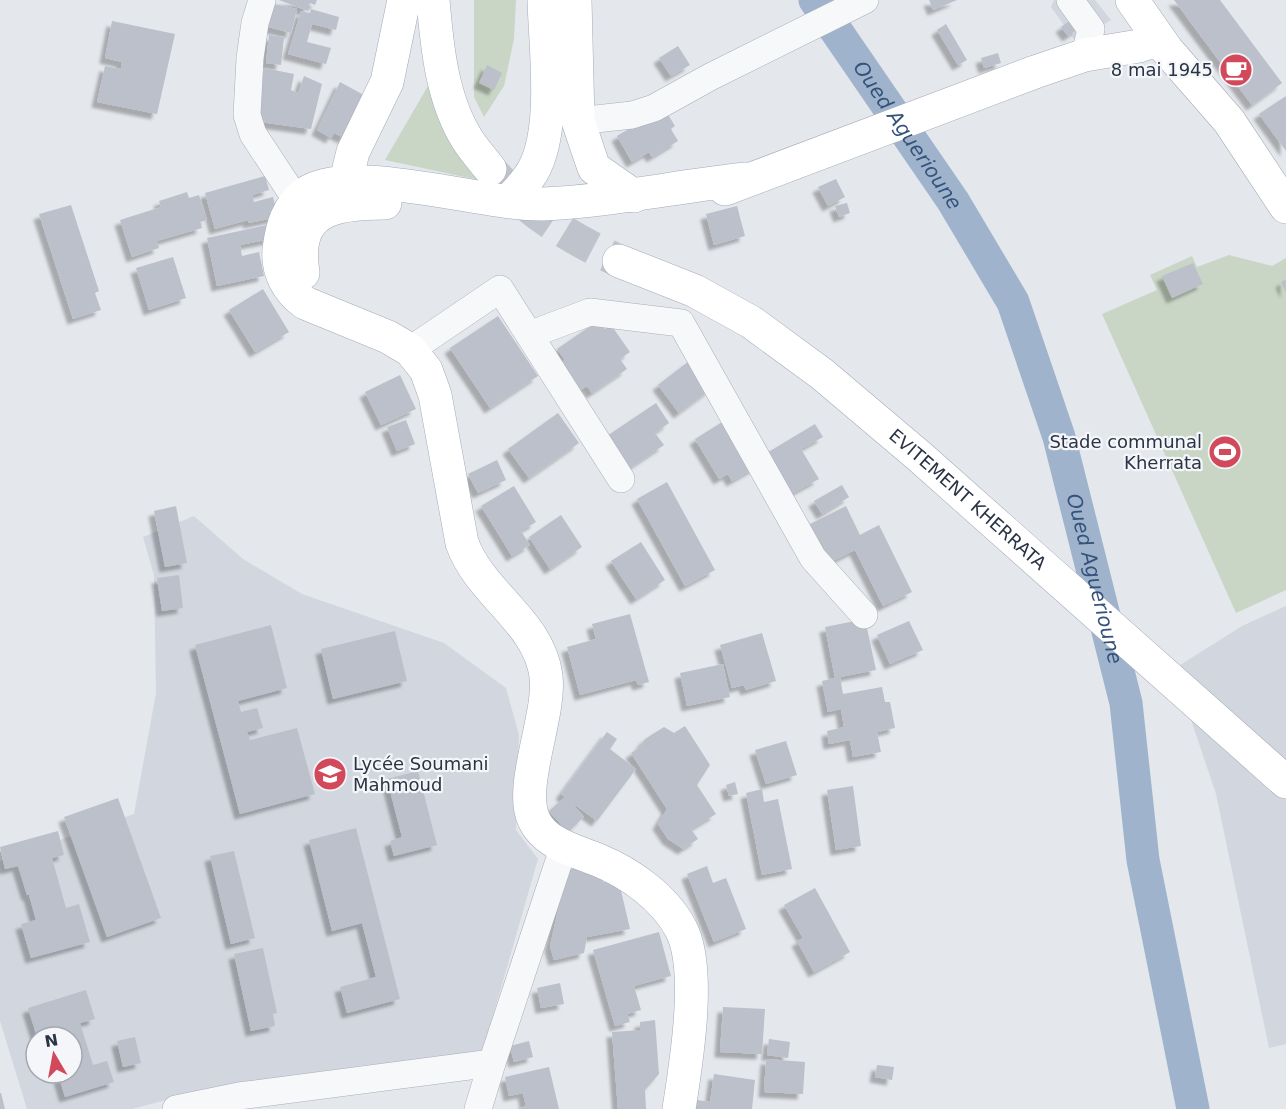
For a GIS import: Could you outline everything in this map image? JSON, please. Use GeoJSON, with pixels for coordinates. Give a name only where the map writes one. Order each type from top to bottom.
{"type":"FeatureCollection","features":[{"type":"Feature","properties":{"kind":"main road"},"geometry":{"type":"LineString","coordinates":[[345,193],[353,152],[387,82],[404,0]]}},
{"type":"Feature","properties":{"kind":"main road"},"geometry":{"type":"LineString","coordinates":[[508,201],[530,177],[543,139],[546,105],[544,0]]}},
{"type":"Feature","properties":{"kind":"main road"},"geometry":{"type":"LineString","coordinates":[[552,211],[574,184],[577,170],[575,0]]}},
{"type":"Feature","properties":{"kind":"main road"},"geometry":{"type":"LineString","coordinates":[[1085,55],[1134,3],[1160,39],[1229,121],[1286,207]]}},
{"type":"Feature","properties":{"kind":"main road"},"geometry":{"type":"LineString","coordinates":[[436,6],[440,59],[449,95],[467,139],[490,169]]}},
{"type":"Feature","properties":{"kind":"main road"},"geometry":{"type":"LineString","coordinates":[[324,310],[309,290],[303,274],[302,239],[307,228],[345,193],[378,183],[535,204],[581,220],[640,214],[687,203],[746,179],[1085,55],[1139,46],[1160,39]]}},
{"type":"Feature","properties":{"kind":"main road"},"geometry":{"type":"LineString","coordinates":[[578,121],[594,168],[634,196]]}},
{"type":"Feature","properties":{"kind":"main road"},"geometry":{"type":"LineString","coordinates":[[679,1109],[687,1054],[691,987],[690,958],[681,929],[665,907],[644,887],[612,865],[564,846],[546,836],[534,821],[530,806],[533,768],[547,678],[543,659],[534,640],[518,619],[481,578],[469,560],[462,543],[435,395],[426,370],[410,350],[388,337],[304,303],[298,298],[282,274],[279,258],[280,239],[287,214],[297,201],[308,192],[323,186],[388,203],[552,211],[704,184],[746,179]]}},
{"type":"Feature","properties":{"kind":"main road","name":"EVITEMENT KHERRATA"},"geometry":{"type":"LineString","coordinates":[[619,261],[695,291],[751,322],[822,374],[919,456],[1286,782]]}},
{"type":"Feature","properties":{"kind":"street"},"geometry":{"type":"LineString","coordinates":[[262,0],[255,23],[250,58],[247,115],[253,134],[297,201]]}},
{"type":"Feature","properties":{"kind":"street"},"geometry":{"type":"LineString","coordinates":[[578,121],[643,112],[865,0]]}},
{"type":"Feature","properties":{"kind":"street"},"geometry":{"type":"LineString","coordinates":[[1070,0],[1091,29],[1085,55]]}},
{"type":"Feature","properties":{"kind":"street"},"geometry":{"type":"LineString","coordinates":[[410,350],[500,289],[621,479]]}},
{"type":"Feature","properties":{"kind":"street"},"geometry":{"type":"LineString","coordinates":[[529,335],[590,312],[681,323],[813,558],[864,615]]}},
{"type":"Feature","properties":{"kind":"street"},"geometry":{"type":"LineString","coordinates":[[478,1109],[564,846]]}},
{"type":"Feature","properties":{"kind":"street"},"geometry":{"type":"LineString","coordinates":[[176,1109],[239,1096],[492,1063]]}},
{"type":"Feature","properties":{"kind":"shaded area"},"geometry":{"type":"Polygon","coordinates":[[[1054,0],[1095,0],[1111,20],[1076,42],[1051,7],[1054,0]]]}},
{"type":"Feature","properties":{"kind":"shaded area","name":"Lycée Soumani Mahmoud"},"geometry":{"type":"Polygon","coordinates":[[[194,516],[243,559],[302,594],[444,643],[506,688],[519,735],[516,830],[538,859],[482,1054],[170,1099],[132,1109],[27,1109],[0,1021],[0,861],[134,814],[156,693],[154,575],[143,537],[194,516]]]}},
{"type":"Feature","properties":{"kind":"shaded area"},"geometry":{"type":"Polygon","coordinates":[[[1286,606],[1286,1044],[1269,1048],[1216,794],[1174,669],[1242,626],[1286,606]]]}},
{"type":"Feature","properties":{"kind":"green space"},"geometry":{"type":"Polygon","coordinates":[[[474,0],[516,0],[514,39],[504,86],[484,117],[474,97],[474,0]]]}},
{"type":"Feature","properties":{"kind":"green space"},"geometry":{"type":"Polygon","coordinates":[[[432,79],[488,182],[385,160],[432,79]]]}},
{"type":"Feature","properties":{"kind":"green space","name":"Stade communal Kherrata"},"geometry":{"type":"Polygon","coordinates":[[[1229,255],[1272,266],[1286,258],[1286,590],[1236,613],[1102,314],[1157,290],[1150,275],[1192,256],[1197,267],[1229,255]]]}},
{"type":"Feature","properties":{"kind":"building"},"geometry":{"type":"Polygon","coordinates":[[[279,0],[317,0],[315,5],[310,3],[308,11],[279,0]]]}},
{"type":"Feature","properties":{"kind":"building"},"geometry":{"type":"Polygon","coordinates":[[[929,0],[957,0],[933,10],[929,0]]]}},
{"type":"Feature","properties":{"kind":"building"},"geometry":{"type":"Polygon","coordinates":[[[1174,0],[1220,0],[1282,83],[1252,105],[1174,0]]]}},
{"type":"Feature","properties":{"kind":"building"},"geometry":{"type":"Polygon","coordinates":[[[274,4],[297,9],[291,33],[268,27],[274,4]]]}},
{"type":"Feature","properties":{"kind":"building"},"geometry":{"type":"Polygon","coordinates":[[[311,9],[339,17],[336,30],[312,24],[307,42],[331,48],[326,64],[288,54],[301,11],[310,13],[311,9]]]}},
{"type":"Feature","properties":{"kind":"building"},"geometry":{"type":"Polygon","coordinates":[[[1071,20],[1078,29],[1068,36],[1061,27],[1071,20]]]}},
{"type":"Feature","properties":{"kind":"building"},"geometry":{"type":"Polygon","coordinates":[[[112,21],[175,34],[157,114],[97,102],[105,66],[121,69],[122,62],[105,58],[112,21]]]}},
{"type":"Feature","properties":{"kind":"building"},"geometry":{"type":"Polygon","coordinates":[[[946,24],[967,60],[958,65],[937,30],[946,24]]]}},
{"type":"Feature","properties":{"kind":"building"},"geometry":{"type":"Polygon","coordinates":[[[269,35],[284,37],[281,65],[266,63],[269,35]]]}},
{"type":"Feature","properties":{"kind":"building"},"geometry":{"type":"Polygon","coordinates":[[[678,46],[690,65],[671,76],[659,58],[678,46]]]}},
{"type":"Feature","properties":{"kind":"building"},"geometry":{"type":"Polygon","coordinates":[[[998,53],[1001,63],[984,68],[981,58],[998,53]]]}},
{"type":"Feature","properties":{"kind":"building"},"geometry":{"type":"Polygon","coordinates":[[[487,65],[502,73],[494,90],[479,83],[487,65]]]}},
{"type":"Feature","properties":{"kind":"building"},"geometry":{"type":"Polygon","coordinates":[[[264,68],[294,74],[291,90],[298,93],[304,76],[322,84],[311,129],[260,122],[258,105],[264,68]]]}},
{"type":"Feature","properties":{"kind":"building"},"geometry":{"type":"Polygon","coordinates":[[[340,82],[371,99],[344,138],[334,133],[331,138],[317,130],[340,82]]]}},
{"type":"Feature","properties":{"kind":"building"},"geometry":{"type":"Polygon","coordinates":[[[1286,96],[1286,151],[1259,114],[1286,96]]]}},
{"type":"Feature","properties":{"kind":"building"},"geometry":{"type":"Polygon","coordinates":[[[664,108],[675,126],[671,129],[678,141],[652,157],[649,152],[632,162],[617,136],[664,108]]]}},
{"type":"Feature","properties":{"kind":"building"},"geometry":{"type":"Polygon","coordinates":[[[265,176],[269,190],[252,195],[254,202],[273,197],[278,217],[249,223],[248,220],[215,229],[205,193],[265,176]]]}},
{"type":"Feature","properties":{"kind":"building"},"geometry":{"type":"Polygon","coordinates":[[[836,179],[845,197],[828,206],[818,187],[836,179]]]}},
{"type":"Feature","properties":{"kind":"building"},"geometry":{"type":"Polygon","coordinates":[[[187,192],[189,198],[199,195],[207,220],[200,222],[202,228],[157,241],[159,248],[132,257],[120,220],[161,207],[159,201],[187,192]]]}},
{"type":"Feature","properties":{"kind":"building"},"geometry":{"type":"Polygon","coordinates":[[[847,203],[850,213],[839,217],[835,206],[847,203]]]}},
{"type":"Feature","properties":{"kind":"building"},"geometry":{"type":"Polygon","coordinates":[[[71,205],[99,291],[95,293],[101,310],[73,319],[39,214],[71,205]]]}},
{"type":"Feature","properties":{"kind":"building"},"geometry":{"type":"Polygon","coordinates":[[[737,206],[745,236],[714,245],[706,214],[737,206]]]}},
{"type":"Feature","properties":{"kind":"building"},"geometry":{"type":"Polygon","coordinates":[[[267,225],[270,239],[240,245],[242,256],[259,252],[264,276],[217,286],[207,238],[267,225]]]}},
{"type":"Feature","properties":{"kind":"building"},"geometry":{"type":"Polygon","coordinates":[[[173,257],[186,298],[149,310],[136,268],[173,257]]]}},
{"type":"Feature","properties":{"kind":"building"},"geometry":{"type":"Polygon","coordinates":[[[1193,263],[1203,284],[1172,298],[1162,276],[1193,263]]]}},
{"type":"Feature","properties":{"kind":"building"},"geometry":{"type":"Polygon","coordinates":[[[1286,279],[1286,293],[1281,282],[1286,279]]]}},
{"type":"Feature","properties":{"kind":"building"},"geometry":{"type":"Polygon","coordinates":[[[263,289],[289,332],[255,352],[229,310],[263,289]]]}},
{"type":"Feature","properties":{"kind":"building"},"geometry":{"type":"Polygon","coordinates":[[[498,316],[538,376],[490,408],[450,348],[498,316]]]}},
{"type":"Feature","properties":{"kind":"building"},"geometry":{"type":"Polygon","coordinates":[[[599,320],[605,329],[611,325],[630,352],[620,359],[627,369],[592,393],[587,386],[578,392],[559,364],[565,360],[557,349],[599,320]]]}},
{"type":"Feature","properties":{"kind":"building"},"geometry":{"type":"Polygon","coordinates":[[[689,361],[711,389],[679,413],[658,385],[689,361]]]}},
{"type":"Feature","properties":{"kind":"building"},"geometry":{"type":"Polygon","coordinates":[[[400,375],[416,409],[381,425],[365,392],[400,375]]]}},
{"type":"Feature","properties":{"kind":"building"},"geometry":{"type":"Polygon","coordinates":[[[656,403],[669,423],[655,433],[664,445],[628,469],[607,436],[656,403]]]}},
{"type":"Feature","properties":{"kind":"building"},"geometry":{"type":"Polygon","coordinates":[[[558,413],[579,443],[529,478],[508,449],[558,413]]]}},
{"type":"Feature","properties":{"kind":"building"},"geometry":{"type":"Polygon","coordinates":[[[727,419],[756,467],[732,481],[728,474],[719,479],[695,439],[727,419]]]}},
{"type":"Feature","properties":{"kind":"building"},"geometry":{"type":"Polygon","coordinates":[[[406,420],[415,444],[397,451],[387,427],[406,420]]]}},
{"type":"Feature","properties":{"kind":"building"},"geometry":{"type":"Polygon","coordinates":[[[815,424],[823,437],[801,449],[819,479],[789,495],[765,454],[815,424]]]}},
{"type":"Feature","properties":{"kind":"building"},"geometry":{"type":"Polygon","coordinates":[[[497,460],[506,480],[478,493],[468,474],[497,460]]]}},
{"type":"Feature","properties":{"kind":"building"},"geometry":{"type":"Polygon","coordinates":[[[667,482],[715,570],[685,586],[637,499],[667,482]]]}},
{"type":"Feature","properties":{"kind":"building"},"geometry":{"type":"Polygon","coordinates":[[[842,485],[849,497],[822,514],[814,501],[842,485]]]}},
{"type":"Feature","properties":{"kind":"building"},"geometry":{"type":"Polygon","coordinates":[[[514,486],[536,522],[521,531],[530,545],[512,556],[481,506],[514,486]]]}},
{"type":"Feature","properties":{"kind":"building"},"geometry":{"type":"Polygon","coordinates":[[[176,506],[187,563],[165,567],[154,511],[176,506]]]}},
{"type":"Feature","properties":{"kind":"building"},"geometry":{"type":"Polygon","coordinates":[[[846,506],[860,535],[879,525],[912,592],[883,606],[855,550],[825,565],[806,526],[846,506]]]}},
{"type":"Feature","properties":{"kind":"building"},"geometry":{"type":"Polygon","coordinates":[[[561,515],[582,547],[550,569],[529,537],[561,515]]]}},
{"type":"Feature","properties":{"kind":"building"},"geometry":{"type":"Polygon","coordinates":[[[641,542],[665,580],[636,599],[611,561],[641,542]]]}},
{"type":"Feature","properties":{"kind":"building"},"geometry":{"type":"Polygon","coordinates":[[[179,575],[183,608],[162,611],[157,578],[179,575]]]}},
{"type":"Feature","properties":{"kind":"building"},"geometry":{"type":"Polygon","coordinates":[[[630,614],[649,682],[638,685],[636,680],[580,695],[567,647],[596,639],[592,624],[630,614]]]}},
{"type":"Feature","properties":{"kind":"building"},"geometry":{"type":"Polygon","coordinates":[[[865,619],[876,670],[840,677],[843,694],[882,687],[885,702],[890,702],[895,728],[877,732],[881,752],[853,757],[850,740],[829,744],[827,731],[844,727],[841,709],[828,712],[822,681],[835,678],[825,627],[865,619]]]}},
{"type":"Feature","properties":{"kind":"building"},"geometry":{"type":"Polygon","coordinates":[[[909,621],[923,650],[890,664],[877,635],[909,621]]]}},
{"type":"Feature","properties":{"kind":"building"},"geometry":{"type":"Polygon","coordinates":[[[271,625],[287,688],[238,701],[241,712],[257,708],[263,728],[247,732],[250,740],[297,728],[315,794],[240,814],[195,645],[271,625]]]}},
{"type":"Feature","properties":{"kind":"building"},"geometry":{"type":"Polygon","coordinates":[[[395,631],[407,681],[333,699],[321,649],[395,631]]]}},
{"type":"Feature","properties":{"kind":"building"},"geometry":{"type":"Polygon","coordinates":[[[762,633],[776,681],[746,690],[744,685],[732,688],[720,645],[762,633]]]}},
{"type":"Feature","properties":{"kind":"building"},"geometry":{"type":"Polygon","coordinates":[[[723,664],[730,697],[687,706],[680,673],[723,664]]]}},
{"type":"Feature","properties":{"kind":"building"},"geometry":{"type":"Polygon","coordinates":[[[685,726],[710,765],[697,785],[716,814],[691,829],[698,839],[683,849],[668,839],[658,824],[667,809],[631,753],[639,748],[645,739],[664,727],[674,733],[685,726]]]}},
{"type":"Feature","properties":{"kind":"building"},"geometry":{"type":"Polygon","coordinates":[[[607,732],[617,739],[610,749],[636,769],[597,821],[570,801],[584,817],[568,832],[549,811],[565,797],[561,794],[607,732]]]}},
{"type":"Feature","properties":{"kind":"building"},"geometry":{"type":"Polygon","coordinates":[[[786,741],[797,775],[766,784],[755,750],[786,741]]]}},
{"type":"Feature","properties":{"kind":"building"},"geometry":{"type":"Polygon","coordinates":[[[418,771],[437,845],[394,856],[390,841],[402,837],[387,779],[418,771]]]}},
{"type":"Feature","properties":{"kind":"building"},"geometry":{"type":"Polygon","coordinates":[[[735,782],[738,794],[729,796],[726,785],[735,782]]]}},
{"type":"Feature","properties":{"kind":"building"},"geometry":{"type":"Polygon","coordinates":[[[853,786],[861,846],[836,850],[827,790],[853,786]]]}},
{"type":"Feature","properties":{"kind":"building"},"geometry":{"type":"Polygon","coordinates":[[[762,789],[764,802],[778,799],[792,869],[762,875],[746,793],[762,789]]]}},
{"type":"Feature","properties":{"kind":"building"},"geometry":{"type":"Polygon","coordinates":[[[118,798],[161,918],[107,937],[64,817],[118,798]]]}},
{"type":"Feature","properties":{"kind":"building"},"geometry":{"type":"Polygon","coordinates":[[[356,828],[400,999],[347,1013],[340,987],[376,977],[362,923],[332,931],[309,840],[356,828]]]}},
{"type":"Feature","properties":{"kind":"building"},"geometry":{"type":"Polygon","coordinates":[[[58,831],[64,855],[52,858],[66,908],[79,904],[90,942],[31,958],[21,924],[36,920],[18,866],[5,869],[0,847],[58,831]]]}},
{"type":"Feature","properties":{"kind":"building"},"geometry":{"type":"Polygon","coordinates":[[[234,851],[255,938],[231,944],[210,856],[234,851]]]}},
{"type":"Feature","properties":{"kind":"building"},"geometry":{"type":"Polygon","coordinates":[[[707,866],[713,883],[726,878],[746,929],[714,942],[687,874],[707,866]]]}},
{"type":"Feature","properties":{"kind":"building"},"geometry":{"type":"Polygon","coordinates":[[[581,867],[600,871],[603,882],[618,878],[630,929],[587,937],[584,953],[554,960],[550,946],[567,870],[581,867]]]}},
{"type":"Feature","properties":{"kind":"building"},"geometry":{"type":"Polygon","coordinates":[[[815,888],[850,952],[814,972],[797,941],[803,938],[784,905],[815,888]]]}},
{"type":"Feature","properties":{"kind":"building"},"geometry":{"type":"Polygon","coordinates":[[[659,932],[671,976],[634,986],[641,1010],[627,1014],[630,1022],[615,1026],[593,950],[659,932]]]}},
{"type":"Feature","properties":{"kind":"building"},"geometry":{"type":"Polygon","coordinates":[[[263,948],[277,1013],[273,1014],[275,1026],[251,1031],[234,954],[263,948]]]}},
{"type":"Feature","properties":{"kind":"building"},"geometry":{"type":"Polygon","coordinates":[[[560,983],[564,1004],[541,1008],[537,988],[560,983]]]}},
{"type":"Feature","properties":{"kind":"building"},"geometry":{"type":"Polygon","coordinates":[[[86,990],[95,1019],[80,1023],[81,1025],[33,1025],[28,1008],[86,990]]]}},
{"type":"Feature","properties":{"kind":"building"},"geometry":{"type":"Polygon","coordinates":[[[723,1007],[765,1009],[762,1054],[720,1052],[723,1007]]]}},
{"type":"Feature","properties":{"kind":"building"},"geometry":{"type":"Polygon","coordinates":[[[655,1020],[659,1074],[645,1090],[646,1109],[618,1109],[612,1032],[640,1030],[640,1022],[655,1020]]]}},
{"type":"Feature","properties":{"kind":"building"},"geometry":{"type":"Polygon","coordinates":[[[84,1036],[93,1065],[107,1061],[114,1082],[65,1097],[61,1085],[84,1085],[84,1036]]]}},
{"type":"Feature","properties":{"kind":"building"},"geometry":{"type":"Polygon","coordinates":[[[135,1037],[141,1063],[123,1067],[117,1041],[135,1037]]]}},
{"type":"Feature","properties":{"kind":"building"},"geometry":{"type":"Polygon","coordinates":[[[769,1039],[790,1042],[788,1058],[767,1055],[769,1039]]]}},
{"type":"Feature","properties":{"kind":"building"},"geometry":{"type":"Polygon","coordinates":[[[529,1041],[533,1057],[514,1062],[510,1046],[529,1041]]]}},
{"type":"Feature","properties":{"kind":"building"},"geometry":{"type":"Polygon","coordinates":[[[766,1059],[805,1062],[803,1094],[764,1092],[766,1059]]]}},
{"type":"Feature","properties":{"kind":"building"},"geometry":{"type":"Polygon","coordinates":[[[877,1065],[894,1067],[892,1080],[875,1077],[877,1065]]]}},
{"type":"Feature","properties":{"kind":"building"},"geometry":{"type":"Polygon","coordinates":[[[549,1067],[559,1109],[517,1109],[526,1106],[523,1093],[509,1096],[505,1077],[549,1067]]]}},
{"type":"Feature","properties":{"kind":"building"},"geometry":{"type":"Polygon","coordinates":[[[714,1074],[755,1080],[752,1109],[696,1109],[697,1100],[710,1102],[714,1074]]]}},
{"type":"Feature","properties":{"kind":"building"},"geometry":{"type":"Polygon","coordinates":[[[1,1093],[5,1109],[0,1109],[1,1093]]]}},
{"type":"Feature","properties":{"kind":"waterway","name":"Oued Aguerioune"},"geometry":{"type":"LineString","coordinates":[[815,0],[953,201],[1013,302],[1059,437],[1126,703],[1143,860],[1193,1109]]}},
{"type":"Feature","properties":{"kind":"tunnel"},"geometry":{"type":"LineString","coordinates":[[490,169],[504,185],[534,211],[566,233],[619,261]]}},
{"type":"Feature","properties":{"kind":"place","name":"8 mai 1945"},"geometry":{"type":"Point","coordinates":[1236,70]}},
{"type":"Feature","properties":{"kind":"place","name":"Stade communal Kherrata"},"geometry":{"type":"Point","coordinates":[1225,452]}},
{"type":"Feature","properties":{"kind":"place","name":"Lycée Soumani Mahmoud"},"geometry":{"type":"Point","coordinates":[330,774]}}]}
